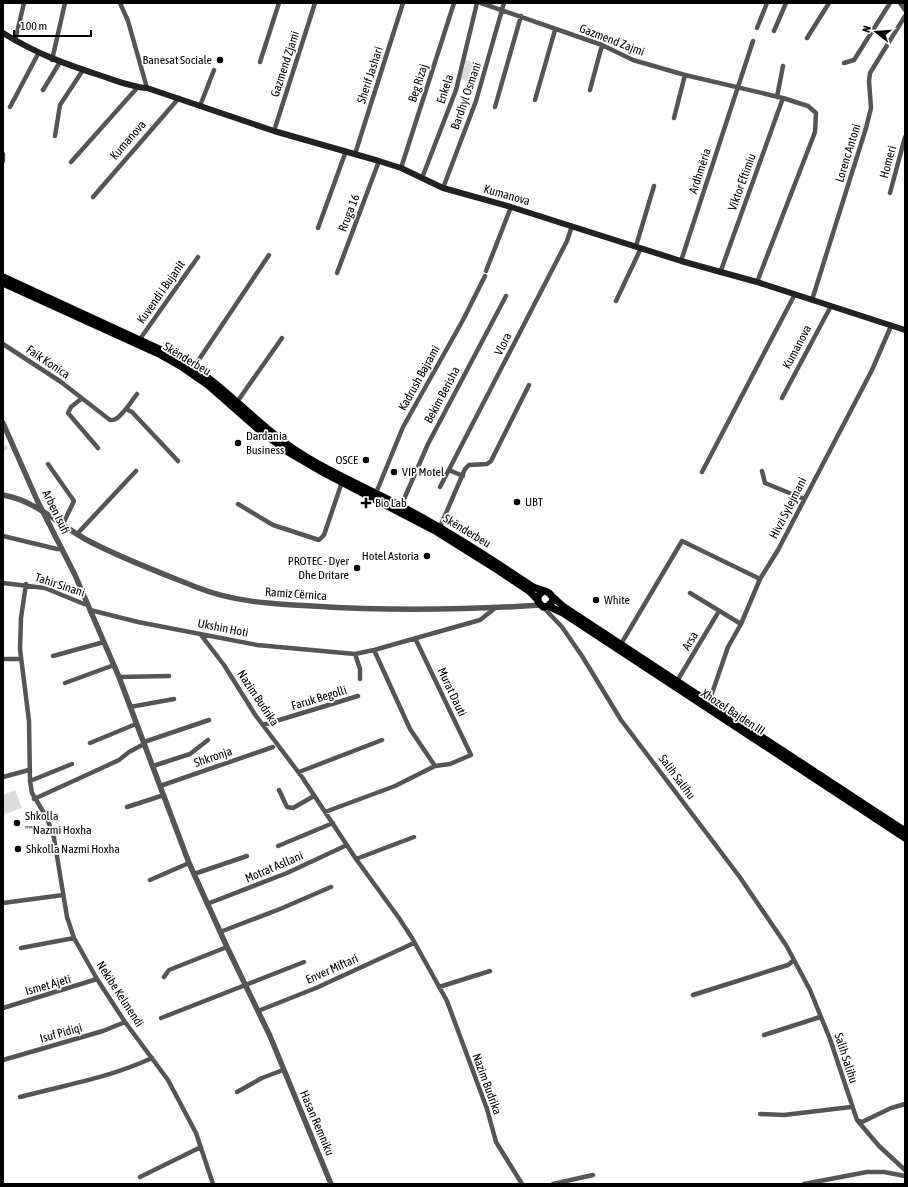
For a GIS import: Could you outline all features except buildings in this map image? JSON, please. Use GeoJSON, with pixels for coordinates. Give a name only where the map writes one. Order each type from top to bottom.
{"type":"FeatureCollection","features":[{"type":"Feature","properties":{"kind":"main road","name":"Kumanova"},"geometry":{"type":"LineString","coordinates":[[3,33],[38,54],[52,60],[137,88],[147,88],[274,131],[401,168],[443,188],[511,207],[720,273],[757,282],[905,330]]}},
{"type":"Feature","properties":{"kind":"main road","name":"Skënderbeu"},"geometry":{"type":"LineString","coordinates":[[3,277],[140,339],[194,367],[237,402],[262,425],[292,447],[327,468],[440,527],[539,599]]}},
{"type":"Feature","properties":{"kind":"main road","name":"Skënderbeu"},"geometry":{"type":"LineString","coordinates":[[3,283],[182,366],[208,384],[258,429],[288,452],[437,532],[539,599]]}},
{"type":"Feature","properties":{"kind":"main road","name":"Xhozef Bajden III"},"geometry":{"type":"LineString","coordinates":[[905,831],[564,607],[550,592],[539,599],[563,613],[905,838]]}},
{"type":"Feature","properties":{"kind":"main road"},"geometry":{"type":"LineString","coordinates":[[539,599],[552,603],[554,598]]}},
{"type":"Feature","properties":{"kind":"street"},"geometry":{"type":"LineString","coordinates":[[15,41],[24,3]]}},
{"type":"Feature","properties":{"kind":"street"},"geometry":{"type":"LineString","coordinates":[[52,60],[65,3]]}},
{"type":"Feature","properties":{"kind":"street"},"geometry":{"type":"LineString","coordinates":[[120,3],[128,21],[147,88]]}},
{"type":"Feature","properties":{"kind":"street"},"geometry":{"type":"LineString","coordinates":[[260,62],[279,3]]}},
{"type":"Feature","properties":{"kind":"street","name":"Gazmend Zjami"},"geometry":{"type":"LineString","coordinates":[[274,131],[315,3]]}},
{"type":"Feature","properties":{"kind":"street","name":"Sherif Jashari"},"geometry":{"type":"LineString","coordinates":[[355,154],[403,3]]}},
{"type":"Feature","properties":{"kind":"street","name":"Beg Rizaj"},"geometry":{"type":"LineString","coordinates":[[401,168],[454,3]]}},
{"type":"Feature","properties":{"kind":"street","name":"Enkela"},"geometry":{"type":"LineString","coordinates":[[422,178],[456,90],[477,3]]}},
{"type":"Feature","properties":{"kind":"street","name":"Gazmend Zajmi"},"geometry":{"type":"LineString","coordinates":[[481,3],[602,46],[634,60],[685,75],[783,98],[808,106],[816,113],[815,132],[757,282]]}},
{"type":"Feature","properties":{"kind":"street","name":"Bardhyl Osmani"},"geometry":{"type":"LineString","coordinates":[[443,188],[476,101],[504,3]]}},
{"type":"Feature","properties":{"kind":"street"},"geometry":{"type":"LineString","coordinates":[[758,28],[767,3]]}},
{"type":"Feature","properties":{"kind":"street"},"geometry":{"type":"LineString","coordinates":[[774,31],[786,3]]}},
{"type":"Feature","properties":{"kind":"street"},"geometry":{"type":"LineString","coordinates":[[807,38],[829,3]]}},
{"type":"Feature","properties":{"kind":"street"},"geometry":{"type":"LineString","coordinates":[[844,63],[854,60],[890,3]]}},
{"type":"Feature","properties":{"kind":"street"},"geometry":{"type":"LineString","coordinates":[[900,3],[905,10]]}},
{"type":"Feature","properties":{"kind":"street"},"geometry":{"type":"LineString","coordinates":[[495,107],[521,16]]}},
{"type":"Feature","properties":{"kind":"street","name":"Lorenc Antoni"},"geometry":{"type":"LineString","coordinates":[[812,300],[871,108],[871,89],[869,81],[870,73],[905,16]]}},
{"type":"Feature","properties":{"kind":"street"},"geometry":{"type":"LineString","coordinates":[[535,100],[556,30]]}},
{"type":"Feature","properties":{"kind":"street"},"geometry":{"type":"LineString","coordinates":[[738,87],[753,41]]}},
{"type":"Feature","properties":{"kind":"street"},"geometry":{"type":"LineString","coordinates":[[590,90],[602,46]]}},
{"type":"Feature","properties":{"kind":"street"},"geometry":{"type":"LineString","coordinates":[[10,108],[38,54]]}},
{"type":"Feature","properties":{"kind":"street"},"geometry":{"type":"LineString","coordinates":[[43,90],[60,62]]}},
{"type":"Feature","properties":{"kind":"street"},"geometry":{"type":"LineString","coordinates":[[777,97],[783,66]]}},
{"type":"Feature","properties":{"kind":"street"},"geometry":{"type":"LineString","coordinates":[[55,136],[60,105],[83,70]]}},
{"type":"Feature","properties":{"kind":"street"},"geometry":{"type":"LineString","coordinates":[[200,106],[214,70]]}},
{"type":"Feature","properties":{"kind":"street"},"geometry":{"type":"LineString","coordinates":[[674,118],[685,75]]}},
{"type":"Feature","properties":{"kind":"street","name":"Ardhmëria"},"geometry":{"type":"LineString","coordinates":[[681,261],[738,87]]}},
{"type":"Feature","properties":{"kind":"street"},"geometry":{"type":"LineString","coordinates":[[71,162],[137,88]]}},
{"type":"Feature","properties":{"kind":"street","name":"Kumanova"},"geometry":{"type":"LineString","coordinates":[[93,197],[179,98]]}},
{"type":"Feature","properties":{"kind":"street","name":"Viktor Eftimiu"},"geometry":{"type":"LineString","coordinates":[[720,273],[783,98]]}},
{"type":"Feature","properties":{"kind":"street","name":"Homeri"},"geometry":{"type":"LineString","coordinates":[[890,193],[905,137]]}},
{"type":"Feature","properties":{"kind":"street"},"geometry":{"type":"LineString","coordinates":[[318,228],[346,151]]}},
{"type":"Feature","properties":{"kind":"street"},"geometry":{"type":"LineString","coordinates":[[3,154],[3,161]]}},
{"type":"Feature","properties":{"kind":"street","name":"Rruga 16"},"geometry":{"type":"LineString","coordinates":[[337,273],[379,161]]}},
{"type":"Feature","properties":{"kind":"street"},"geometry":{"type":"LineString","coordinates":[[616,302],[639,247],[654,186]]}},
{"type":"Feature","properties":{"kind":"street","name":"Kadrush Bajrami"},"geometry":{"type":"LineString","coordinates":[[376,493],[403,427],[463,320],[486,273],[511,207]]}},
{"type":"Feature","properties":{"kind":"street","name":"Vlora"},"geometry":{"type":"LineString","coordinates":[[440,487],[567,241],[572,226]]}},
{"type":"Feature","properties":{"kind":"street","name":"Skënderbeu"},"geometry":{"type":"LineString","coordinates":[[194,367],[269,255]]}},
{"type":"Feature","properties":{"kind":"street","name":"Kuvendi i Bujanit"},"geometry":{"type":"LineString","coordinates":[[140,339],[198,257]]}},
{"type":"Feature","properties":{"kind":"street"},"geometry":{"type":"LineString","coordinates":[[702,472],[795,294]]}},
{"type":"Feature","properties":{"kind":"street","name":"Bekim Berisha"},"geometry":{"type":"LineString","coordinates":[[401,506],[428,444],[506,296]]}},
{"type":"Feature","properties":{"kind":"street","name":"Kumanova"},"geometry":{"type":"LineString","coordinates":[[782,398],[831,306]]}},
{"type":"Feature","properties":{"kind":"street","name":"Hivzi Sylejmani"},"geometry":{"type":"LineString","coordinates":[[709,702],[728,647],[741,624],[760,579],[778,550],[872,370],[891,326]]}},
{"type":"Feature","properties":{"kind":"street"},"geometry":{"type":"LineString","coordinates":[[237,402],[282,338]]}},
{"type":"Feature","properties":{"kind":"street","name":"Faik Konica"},"geometry":{"type":"LineString","coordinates":[[3,344],[61,382],[110,420],[114,421],[118,418],[137,394]]}},
{"type":"Feature","properties":{"kind":"street"},"geometry":{"type":"LineString","coordinates":[[440,527],[469,465],[487,464],[491,461],[529,384]]}},
{"type":"Feature","properties":{"kind":"street"},"geometry":{"type":"LineString","coordinates":[[81,399],[71,407],[68,413],[98,448]]}},
{"type":"Feature","properties":{"kind":"street"},"geometry":{"type":"LineString","coordinates":[[126,409],[139,419],[178,460]]}},
{"type":"Feature","properties":{"kind":"street","name":"Arben Isufi"},"geometry":{"type":"LineString","coordinates":[[3,423],[10,447],[44,512],[90,610]]}},
{"type":"Feature","properties":{"kind":"street"},"geometry":{"type":"LineString","coordinates":[[48,464],[74,501],[62,526]]}},
{"type":"Feature","properties":{"kind":"street"},"geometry":{"type":"LineString","coordinates":[[77,534],[136,470]]}},
{"type":"Feature","properties":{"kind":"street"},"geometry":{"type":"LineString","coordinates":[[448,470],[463,476]]}},
{"type":"Feature","properties":{"kind":"street"},"geometry":{"type":"LineString","coordinates":[[762,471],[765,483],[804,499]]}},
{"type":"Feature","properties":{"kind":"street"},"geometry":{"type":"LineString","coordinates":[[238,504],[273,524],[319,540],[324,535],[342,482]]}},
{"type":"Feature","properties":{"kind":"street","name":"Ramiz Cërnica"},"geometry":{"type":"LineString","coordinates":[[3,496],[34,505],[62,526],[77,534],[197,588],[241,600],[366,610],[494,609],[527,606],[539,599]]}},
{"type":"Feature","properties":{"kind":"street"},"geometry":{"type":"LineString","coordinates":[[3,536],[62,549]]}},
{"type":"Feature","properties":{"kind":"street"},"geometry":{"type":"LineString","coordinates":[[621,644],[682,541],[760,579]]}},
{"type":"Feature","properties":{"kind":"street","name":"Tahir Sinani"},"geometry":{"type":"LineString","coordinates":[[3,583],[26,584],[45,588],[87,604]]}},
{"type":"Feature","properties":{"kind":"street","name":"Nekibe Kelmendi"},"geometry":{"type":"LineString","coordinates":[[26,584],[21,618],[21,660],[29,721],[30,781],[34,799],[47,818],[54,838],[61,869],[63,895],[67,917],[74,938],[98,979],[125,1022],[168,1080],[196,1133],[213,1184]]}},
{"type":"Feature","properties":{"kind":"street"},"geometry":{"type":"LineString","coordinates":[[690,593],[741,624]]}},
{"type":"Feature","properties":{"kind":"street"},"geometry":{"type":"LineString","coordinates":[[527,606],[539,599]]}},
{"type":"Feature","properties":{"kind":"street","name":"Salih Salihu"},"geometry":{"type":"LineString","coordinates":[[539,599],[562,627],[582,656],[621,720],[740,876],[786,945],[810,990],[851,1107],[857,1120],[879,1146],[905,1170]]}},
{"type":"Feature","properties":{"kind":"street","name":"Ukshin Hoti"},"geometry":{"type":"LineString","coordinates":[[90,610],[200,635],[271,647],[355,654],[480,620],[494,609]]}},
{"type":"Feature","properties":{"kind":"street","name":"Hasan Remniku"},"geometry":{"type":"LineString","coordinates":[[90,610],[119,677],[189,863],[258,1011],[331,1184]]}},
{"type":"Feature","properties":{"kind":"street","name":"Arsa"},"geometry":{"type":"LineString","coordinates":[[677,681],[719,611]]}},
{"type":"Feature","properties":{"kind":"street","name":"Nazim Budrika"},"geometry":{"type":"LineString","coordinates":[[200,635],[224,665],[263,725],[299,772],[356,859],[399,918],[440,987],[447,1001],[487,1108],[496,1142],[522,1184]]}},
{"type":"Feature","properties":{"kind":"street","name":"Murat Dauti"},"geometry":{"type":"LineString","coordinates":[[415,638],[471,753],[471,756],[450,764],[435,766]]}},
{"type":"Feature","properties":{"kind":"street"},"geometry":{"type":"LineString","coordinates":[[53,656],[104,642]]}},
{"type":"Feature","properties":{"kind":"street"},"geometry":{"type":"LineString","coordinates":[[325,812],[395,786],[435,766],[410,729],[374,650]]}},
{"type":"Feature","properties":{"kind":"street"},"geometry":{"type":"LineString","coordinates":[[355,654],[360,669],[360,679]]}},
{"type":"Feature","properties":{"kind":"street"},"geometry":{"type":"LineString","coordinates":[[3,659],[21,660]]}},
{"type":"Feature","properties":{"kind":"street"},"geometry":{"type":"LineString","coordinates":[[65,683],[114,666]]}},
{"type":"Feature","properties":{"kind":"street"},"geometry":{"type":"LineString","coordinates":[[119,677],[169,676]]}},
{"type":"Feature","properties":{"kind":"street","name":"Faruk Begolli"},"geometry":{"type":"LineString","coordinates":[[263,725],[358,696]]}},
{"type":"Feature","properties":{"kind":"street"},"geometry":{"type":"LineString","coordinates":[[130,707],[174,699]]}},
{"type":"Feature","properties":{"kind":"street"},"geometry":{"type":"LineString","coordinates":[[34,799],[119,760],[144,743],[209,720]]}},
{"type":"Feature","properties":{"kind":"street"},"geometry":{"type":"LineString","coordinates":[[90,743],[136,724]]}},
{"type":"Feature","properties":{"kind":"street"},"geometry":{"type":"LineString","coordinates":[[153,766],[190,754],[208,740]]}},
{"type":"Feature","properties":{"kind":"street"},"geometry":{"type":"LineString","coordinates":[[299,772],[382,740]]}},
{"type":"Feature","properties":{"kind":"street","name":"Shkronja"},"geometry":{"type":"LineString","coordinates":[[160,786],[273,746]]}},
{"type":"Feature","properties":{"kind":"street"},"geometry":{"type":"LineString","coordinates":[[30,781],[72,764]]}},
{"type":"Feature","properties":{"kind":"street"},"geometry":{"type":"LineString","coordinates":[[3,777],[29,770]]}},
{"type":"Feature","properties":{"kind":"street"},"geometry":{"type":"LineString","coordinates":[[279,790],[287,807],[293,808],[314,796]]}},
{"type":"Feature","properties":{"kind":"street"},"geometry":{"type":"LineString","coordinates":[[127,807],[164,796]]}},
{"type":"Feature","properties":{"kind":"street"},"geometry":{"type":"LineString","coordinates":[[278,846],[333,823]]}},
{"type":"Feature","properties":{"kind":"street"},"geometry":{"type":"LineString","coordinates":[[356,859],[414,837]]}},
{"type":"Feature","properties":{"kind":"street","name":"Motrat Asllani"},"geometry":{"type":"LineString","coordinates":[[207,904],[287,873],[347,845]]}},
{"type":"Feature","properties":{"kind":"street"},"geometry":{"type":"LineString","coordinates":[[194,874],[246,856]]}},
{"type":"Feature","properties":{"kind":"street"},"geometry":{"type":"LineString","coordinates":[[150,880],[189,863]]}},
{"type":"Feature","properties":{"kind":"street"},"geometry":{"type":"LineString","coordinates":[[220,932],[280,909],[331,887]]}},
{"type":"Feature","properties":{"kind":"street"},"geometry":{"type":"LineString","coordinates":[[3,903],[63,895]]}},
{"type":"Feature","properties":{"kind":"street"},"geometry":{"type":"LineString","coordinates":[[21,948],[74,938]]}},
{"type":"Feature","properties":{"kind":"street","name":"Enver Miftari"},"geometry":{"type":"LineString","coordinates":[[258,1011],[316,988],[414,943]]}},
{"type":"Feature","properties":{"kind":"street"},"geometry":{"type":"LineString","coordinates":[[164,977],[169,970],[227,947]]}},
{"type":"Feature","properties":{"kind":"street"},"geometry":{"type":"LineString","coordinates":[[693,994],[788,965],[794,960]]}},
{"type":"Feature","properties":{"kind":"street"},"geometry":{"type":"LineString","coordinates":[[161,1018],[304,962]]}},
{"type":"Feature","properties":{"kind":"street"},"geometry":{"type":"LineString","coordinates":[[440,987],[490,971]]}},
{"type":"Feature","properties":{"kind":"street","name":"Ismet Ajeti"},"geometry":{"type":"LineString","coordinates":[[3,1008],[98,979]]}},
{"type":"Feature","properties":{"kind":"street"},"geometry":{"type":"LineString","coordinates":[[764,1035],[820,1017]]}},
{"type":"Feature","properties":{"kind":"street","name":"Isuf Pidiqi"},"geometry":{"type":"LineString","coordinates":[[3,1060],[103,1031],[125,1022]]}},
{"type":"Feature","properties":{"kind":"street"},"geometry":{"type":"LineString","coordinates":[[20,1097],[88,1081],[131,1067],[152,1058]]}},
{"type":"Feature","properties":{"kind":"street"},"geometry":{"type":"LineString","coordinates":[[237,1092],[242,1087],[283,1070]]}},
{"type":"Feature","properties":{"kind":"street"},"geometry":{"type":"LineString","coordinates":[[857,1120],[862,1122],[891,1108],[905,1104]]}},
{"type":"Feature","properties":{"kind":"street"},"geometry":{"type":"LineString","coordinates":[[760,1114],[784,1115],[851,1107]]}},
{"type":"Feature","properties":{"kind":"street"},"geometry":{"type":"LineString","coordinates":[[140,1177],[201,1147]]}},
{"type":"Feature","properties":{"kind":"street"},"geometry":{"type":"LineString","coordinates":[[804,1184],[868,1172],[884,1172],[905,1176]]}},
{"type":"Feature","properties":{"kind":"street"},"geometry":{"type":"LineString","coordinates":[[553,1184],[593,1175]]}},
{"type":"Feature","properties":{"kind":"shaded area"},"geometry":{"type":"Polygon","coordinates":[[[466,60],[475,63],[469,82],[461,79],[466,60]]]}},
{"type":"Feature","properties":{"kind":"shaded area"},"geometry":{"type":"Polygon","coordinates":[[[15,790],[22,808],[3,815],[3,795],[15,790]]]}},
{"type":"Feature","properties":{"kind":"tunnel"},"geometry":{"type":"LineString","coordinates":[[3,448],[8,448]]}},
{"type":"Feature","properties":{"kind":"place","name":"Banesat Sociale"},"geometry":{"type":"Point","coordinates":[220,60]}},
{"type":"Feature","properties":{"kind":"place","name":"Dardania Business"},"geometry":{"type":"Point","coordinates":[238,443]}},
{"type":"Feature","properties":{"kind":"place","name":"OSCE"},"geometry":{"type":"Point","coordinates":[366,460]}},
{"type":"Feature","properties":{"kind":"place","name":"VIP Motel"},"geometry":{"type":"Point","coordinates":[394,472]}},
{"type":"Feature","properties":{"kind":"place","name":"UBT"},"geometry":{"type":"Point","coordinates":[517,502]}},
{"type":"Feature","properties":{"kind":"place","name":"Bio Lab"},"geometry":{"type":"Point","coordinates":[366,503]}},
{"type":"Feature","properties":{"kind":"place","name":"Hotel Astoria"},"geometry":{"type":"Point","coordinates":[427,556]}},
{"type":"Feature","properties":{"kind":"place","name":"PROTEC - Dyer Dhe Dritare"},"geometry":{"type":"Point","coordinates":[357,568]}},
{"type":"Feature","properties":{"kind":"place","name":"White"},"geometry":{"type":"Point","coordinates":[596,600]}},
{"type":"Feature","properties":{"kind":"place","name":"Shkolla \"\"Nazmi Hoxha"},"geometry":{"type":"Point","coordinates":[17,823]}},
{"type":"Feature","properties":{"kind":"place","name":"Shkolla Nazmi Hoxha"},"geometry":{"type":"Point","coordinates":[18,849]}}]}
